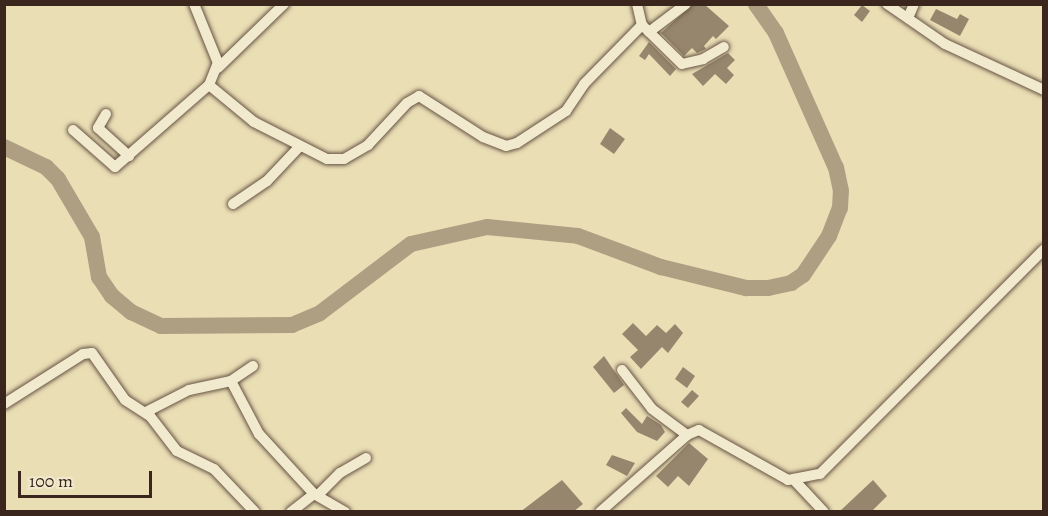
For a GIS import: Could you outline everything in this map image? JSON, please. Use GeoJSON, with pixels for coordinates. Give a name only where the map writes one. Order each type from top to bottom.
{"type":"FeatureCollection","features":[{"type":"Feature","properties":{"kind":"street"},"geometry":{"type":"LineString","coordinates":[[194,4],[210,37],[218,68]]}},
{"type":"Feature","properties":{"kind":"street"},"geometry":{"type":"LineString","coordinates":[[73,129],[112,166],[129,156],[209,85],[218,68],[284,4]]}},
{"type":"Feature","properties":{"kind":"street"},"geometry":{"type":"LineString","coordinates":[[637,4],[645,28],[686,64],[724,47]]}},
{"type":"Feature","properties":{"kind":"street"},"geometry":{"type":"LineString","coordinates":[[209,85],[254,122],[327,159],[344,159],[368,145],[412,99],[419,96],[483,137],[506,146],[517,143],[566,111],[584,84],[645,28],[686,4]]}},
{"type":"Feature","properties":{"kind":"street"},"geometry":{"type":"LineString","coordinates":[[887,4],[945,44],[1044,90]]}},
{"type":"Feature","properties":{"kind":"street"},"geometry":{"type":"LineString","coordinates":[[908,18],[914,4]]}},
{"type":"Feature","properties":{"kind":"street"},"geometry":{"type":"LineString","coordinates":[[106,114],[98,128],[129,156]]}},
{"type":"Feature","properties":{"kind":"street"},"geometry":{"type":"LineString","coordinates":[[233,204],[267,181],[300,147]]}},
{"type":"Feature","properties":{"kind":"street"},"geometry":{"type":"LineString","coordinates":[[795,481],[809,478],[833,464],[1044,249]]}},
{"type":"Feature","properties":{"kind":"street"},"geometry":{"type":"LineString","coordinates":[[4,404],[87,352],[96,356],[125,400],[146,412],[177,451],[210,466],[255,512]]}},
{"type":"Feature","properties":{"kind":"street"},"geometry":{"type":"LineString","coordinates":[[146,412],[189,390],[231,381],[253,366]]}},
{"type":"Feature","properties":{"kind":"street"},"geometry":{"type":"LineString","coordinates":[[622,370],[652,410],[687,435]]}},
{"type":"Feature","properties":{"kind":"street"},"geometry":{"type":"LineString","coordinates":[[231,381],[259,434],[316,494],[345,512]]}},
{"type":"Feature","properties":{"kind":"street"},"geometry":{"type":"LineString","coordinates":[[600,512],[687,435],[704,431],[765,470],[795,481],[824,512]]}},
{"type":"Feature","properties":{"kind":"street"},"geometry":{"type":"LineString","coordinates":[[291,512],[340,473],[366,458]]}},
{"type":"Feature","properties":{"kind":"building"},"geometry":{"type":"Polygon","coordinates":[[[693,4],[704,4],[729,26],[716,39],[713,36],[704,46],[706,49],[697,53],[692,48],[684,56],[661,33],[693,4]]]}},
{"type":"Feature","properties":{"kind":"building"},"geometry":{"type":"Polygon","coordinates":[[[862,5],[870,11],[862,22],[854,15],[862,5]]]}},
{"type":"Feature","properties":{"kind":"building"},"geometry":{"type":"Polygon","coordinates":[[[936,9],[957,19],[960,14],[969,19],[960,36],[930,20],[936,9]]]}},
{"type":"Feature","properties":{"kind":"building"},"geometry":{"type":"Polygon","coordinates":[[[649,42],[676,69],[670,76],[649,54],[645,60],[639,56],[649,42]]]}},
{"type":"Feature","properties":{"kind":"building"},"geometry":{"type":"Polygon","coordinates":[[[728,53],[735,60],[727,68],[734,75],[726,84],[715,74],[703,86],[692,74],[728,53]]]}},
{"type":"Feature","properties":{"kind":"building"},"geometry":{"type":"Polygon","coordinates":[[[610,128],[625,139],[614,154],[600,144],[610,128]]]}},
{"type":"Feature","properties":{"kind":"building"},"geometry":{"type":"Polygon","coordinates":[[[633,323],[646,336],[657,325],[666,333],[675,324],[683,333],[668,353],[662,347],[641,369],[630,357],[638,350],[622,334],[633,323]]]}},
{"type":"Feature","properties":{"kind":"building"},"geometry":{"type":"Polygon","coordinates":[[[604,356],[624,385],[614,393],[593,367],[604,356]]]}},
{"type":"Feature","properties":{"kind":"building"},"geometry":{"type":"Polygon","coordinates":[[[683,367],[695,376],[687,388],[675,379],[683,367]]]}},
{"type":"Feature","properties":{"kind":"building"},"geometry":{"type":"Polygon","coordinates":[[[692,390],[699,396],[688,408],[681,402],[692,390]]]}},
{"type":"Feature","properties":{"kind":"building"},"geometry":{"type":"Polygon","coordinates":[[[626,408],[642,424],[647,416],[661,425],[665,432],[657,441],[637,432],[621,413],[626,408]]]}},
{"type":"Feature","properties":{"kind":"building"},"geometry":{"type":"Polygon","coordinates":[[[689,443],[708,459],[689,486],[678,476],[668,487],[656,476],[689,443]]]}},
{"type":"Feature","properties":{"kind":"building"},"geometry":{"type":"Polygon","coordinates":[[[612,455],[635,463],[627,476],[606,465],[612,455]]]}},
{"type":"Feature","properties":{"kind":"building"},"geometry":{"type":"Polygon","coordinates":[[[562,480],[583,504],[573,512],[520,512],[562,480]]]}},
{"type":"Feature","properties":{"kind":"building"},"geometry":{"type":"Polygon","coordinates":[[[873,480],[887,496],[871,512],[839,512],[873,480]]]}},
{"type":"Feature","properties":{"kind":"waterway"},"geometry":{"type":"LineString","coordinates":[[4,147],[46,167],[58,179],[92,237],[99,277],[112,296],[131,312],[161,326],[292,325],[320,313],[411,244],[487,227],[578,236],[661,267],[746,288],[768,288],[791,283],[803,275],[829,236],[840,208],[841,191],[836,168],[776,33],[756,4]]}}]}
